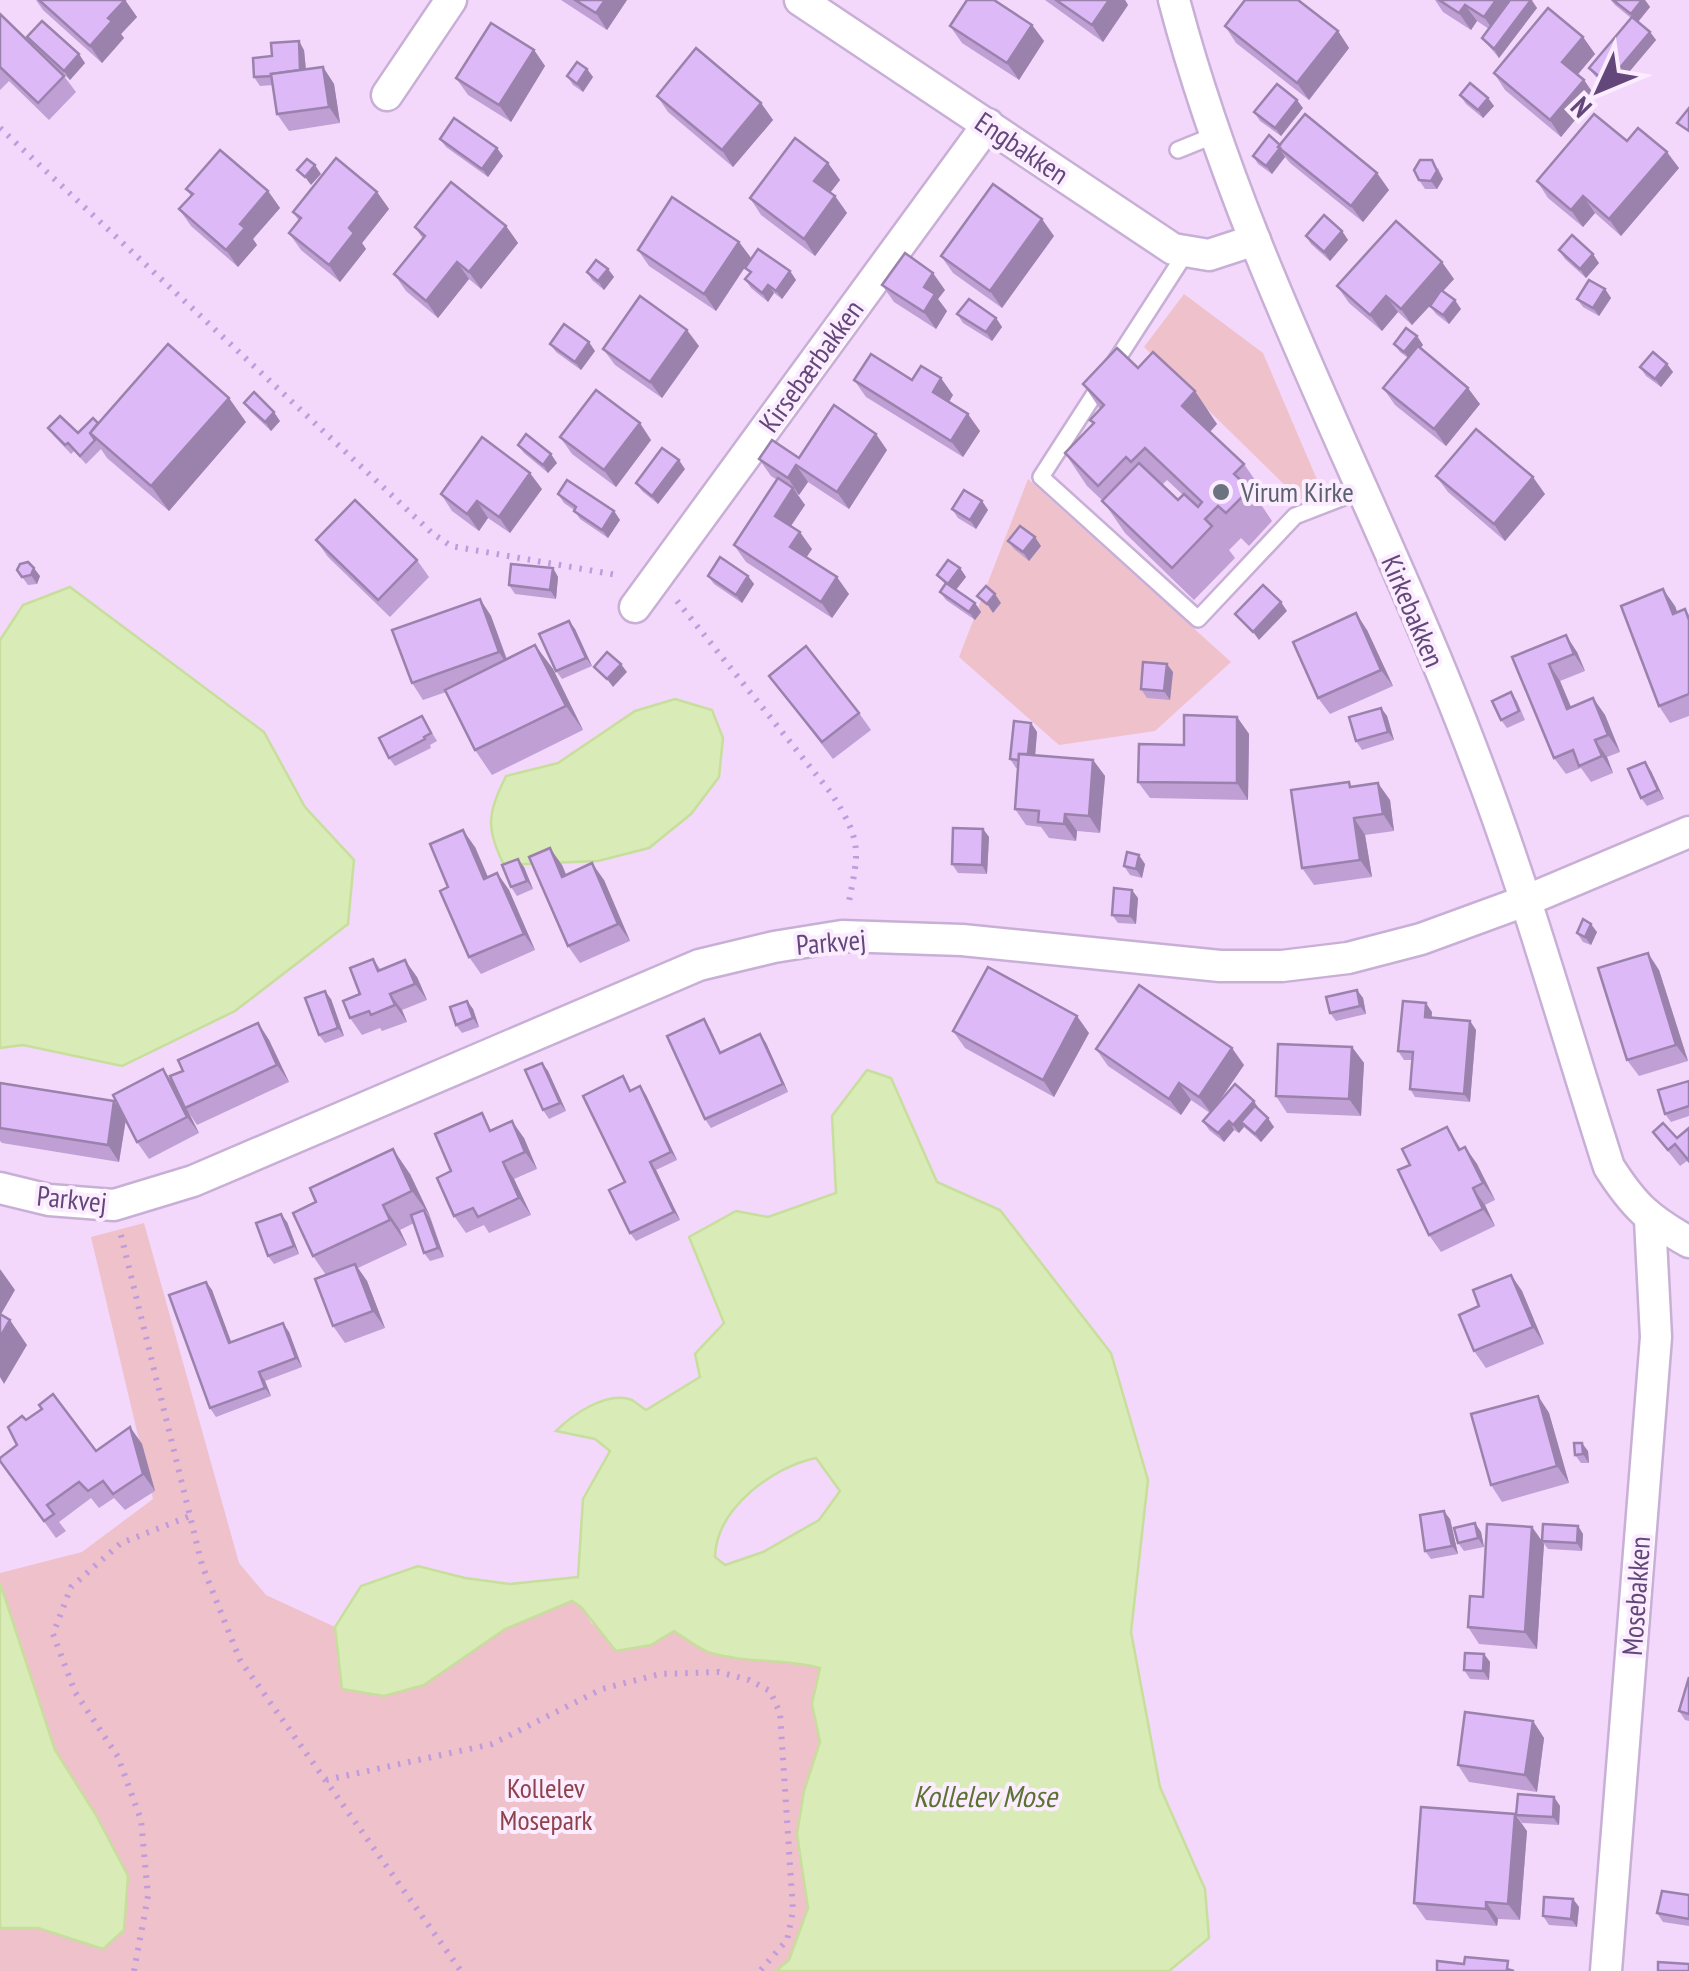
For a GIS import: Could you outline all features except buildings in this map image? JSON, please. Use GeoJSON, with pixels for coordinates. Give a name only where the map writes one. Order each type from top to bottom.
{"type":"FeatureCollection","features":[{"type":"Feature","properties":{"kind":"street"},"geometry":{"type":"LineString","coordinates":[[388,95],[451,0]]}},
{"type":"Feature","properties":{"kind":"street","name":"Engbakken"},"geometry":{"type":"LineString","coordinates":[[800,0],[1174,249],[1187,251]]}},
{"type":"Feature","properties":{"kind":"street","name":"Kirkebakken"},"geometry":{"type":"LineString","coordinates":[[1174,0],[1196,82],[1255,240],[1478,764],[1609,1167],[1650,1220]]}},
{"type":"Feature","properties":{"kind":"street","name":"Kirsebærbakken"},"geometry":{"type":"LineString","coordinates":[[635,607],[988,124]]}},
{"type":"Feature","properties":{"kind":"street"},"geometry":{"type":"LineString","coordinates":[[1187,251],[1209,255],[1255,240]]}},
{"type":"Feature","properties":{"kind":"street","name":"Parkvej"},"geometry":{"type":"LineString","coordinates":[[0,1188],[49,1200],[114,1205],[193,1181],[699,966],[774,947],[842,936],[962,940],[1220,966],[1282,966],[1348,958],[1420,939],[1689,832]]}},
{"type":"Feature","properties":{"kind":"street"},"geometry":{"type":"LineString","coordinates":[[1650,1220],[1689,1242]]}},
{"type":"Feature","properties":{"kind":"street","name":"Mosebakken"},"geometry":{"type":"LineString","coordinates":[[1606,1971],[1656,1337],[1650,1220]]}},
{"type":"Feature","properties":{"kind":"lane"},"geometry":{"type":"LineString","coordinates":[[1178,150],[1216,135]]}},
{"type":"Feature","properties":{"kind":"lane"},"geometry":{"type":"LineString","coordinates":[[1187,251],[1041,477],[1198,618],[1295,516],[1362,490]]}},
{"type":"Feature","properties":{"kind":"path"},"geometry":{"type":"LineString","coordinates":[[0,128],[432,533],[451,546],[654,581],[677,601],[831,793],[851,824],[859,852],[842,936]]}},
{"type":"Feature","properties":{"kind":"path"},"geometry":{"type":"LineString","coordinates":[[114,1205],[202,1566],[240,1660],[461,1971]]}},
{"type":"Feature","properties":{"kind":"path"},"geometry":{"type":"LineString","coordinates":[[134,1971],[148,1896],[142,1820],[118,1757],[75,1692],[53,1634],[72,1587],[121,1543],[190,1516]]}},
{"type":"Feature","properties":{"kind":"path"},"geometry":{"type":"LineString","coordinates":[[326,1780],[492,1744],[602,1689],[660,1674],[719,1672],[748,1680],[770,1691],[780,1714],[793,1911],[788,1940],[760,1971]]}},
{"type":"Feature","properties":{"kind":"shaded area"},"geometry":{"type":"Polygon","coordinates":[[[0,0],[1689,0],[1689,1971],[0,1971],[0,0]]]}},
{"type":"Feature","properties":{"kind":"green space"},"geometry":{"type":"Polygon","coordinates":[[[1184,294],[1263,353],[1321,489],[1300,500],[1144,347],[1184,294]]]}},
{"type":"Feature","properties":{"kind":"green space"},"geometry":{"type":"Polygon","coordinates":[[[1028,479],[1231,662],[1155,731],[1059,745],[959,657],[1028,479]]]}},
{"type":"Feature","properties":{"kind":"green space","name":"Kollelev Mosepark"},"geometry":{"type":"Polygon","coordinates":[[[144,1223],[239,1563],[266,1595],[335,1627],[342,1689],[424,1685],[505,1629],[572,1601],[592,1624],[651,1645],[674,1631],[704,1650],[723,1656],[820,1668],[812,1704],[820,1742],[804,1791],[797,1834],[808,1908],[789,1960],[775,1971],[0,1971],[0,1928],[38,1928],[103,1949],[96,1815],[55,1750],[0,1573],[82,1552],[153,1499],[91,1237],[144,1223]]]}},
{"type":"Feature","properties":{"kind":"water"},"geometry":{"type":"Polygon","coordinates":[[[70,587],[264,732],[305,807],[354,860],[348,924],[235,1011],[122,1066],[23,1045],[0,1048],[0,640],[23,605],[70,587]]]}},
{"type":"Feature","properties":{"kind":"water"},"geometry":{"type":"Polygon","coordinates":[[[675,699],[712,710],[723,738],[719,777],[691,814],[649,848],[598,861],[504,865],[491,820],[506,776],[558,763],[635,711],[675,699]]]}},
{"type":"Feature","properties":{"kind":"water","name":"Kollelev Mose"},"geometry":{"type":"Polygon","coordinates":[[[867,1070],[891,1078],[937,1182],[1000,1210],[1111,1353],[1148,1480],[1131,1632],[1160,1787],[1205,1889],[1209,1938],[1169,1971],[776,1971],[789,1960],[808,1908],[797,1834],[804,1791],[820,1742],[812,1704],[820,1668],[722,1656],[674,1631],[651,1645],[616,1651],[572,1601],[505,1629],[424,1685],[384,1696],[342,1689],[335,1627],[361,1586],[418,1566],[510,1584],[578,1577],[583,1499],[610,1451],[595,1439],[556,1431],[601,1401],[632,1400],[646,1410],[700,1377],[695,1354],[724,1323],[689,1237],[736,1211],[768,1217],[836,1193],[832,1116],[867,1070]],[[816,1458],[782,1471],[749,1493],[736,1507],[718,1539],[715,1557],[725,1565],[763,1552],[819,1520],[840,1491],[816,1458]]]}},
{"type":"Feature","properties":{"kind":"water"},"geometry":{"type":"Polygon","coordinates":[[[0,1583],[55,1750],[128,1876],[124,1930],[103,1949],[38,1928],[0,1928],[0,1583]]]}},
{"type":"Feature","properties":{"kind":"place","name":"Virum Kirke"},"geometry":{"type":"Point","coordinates":[1221,492]}}]}
